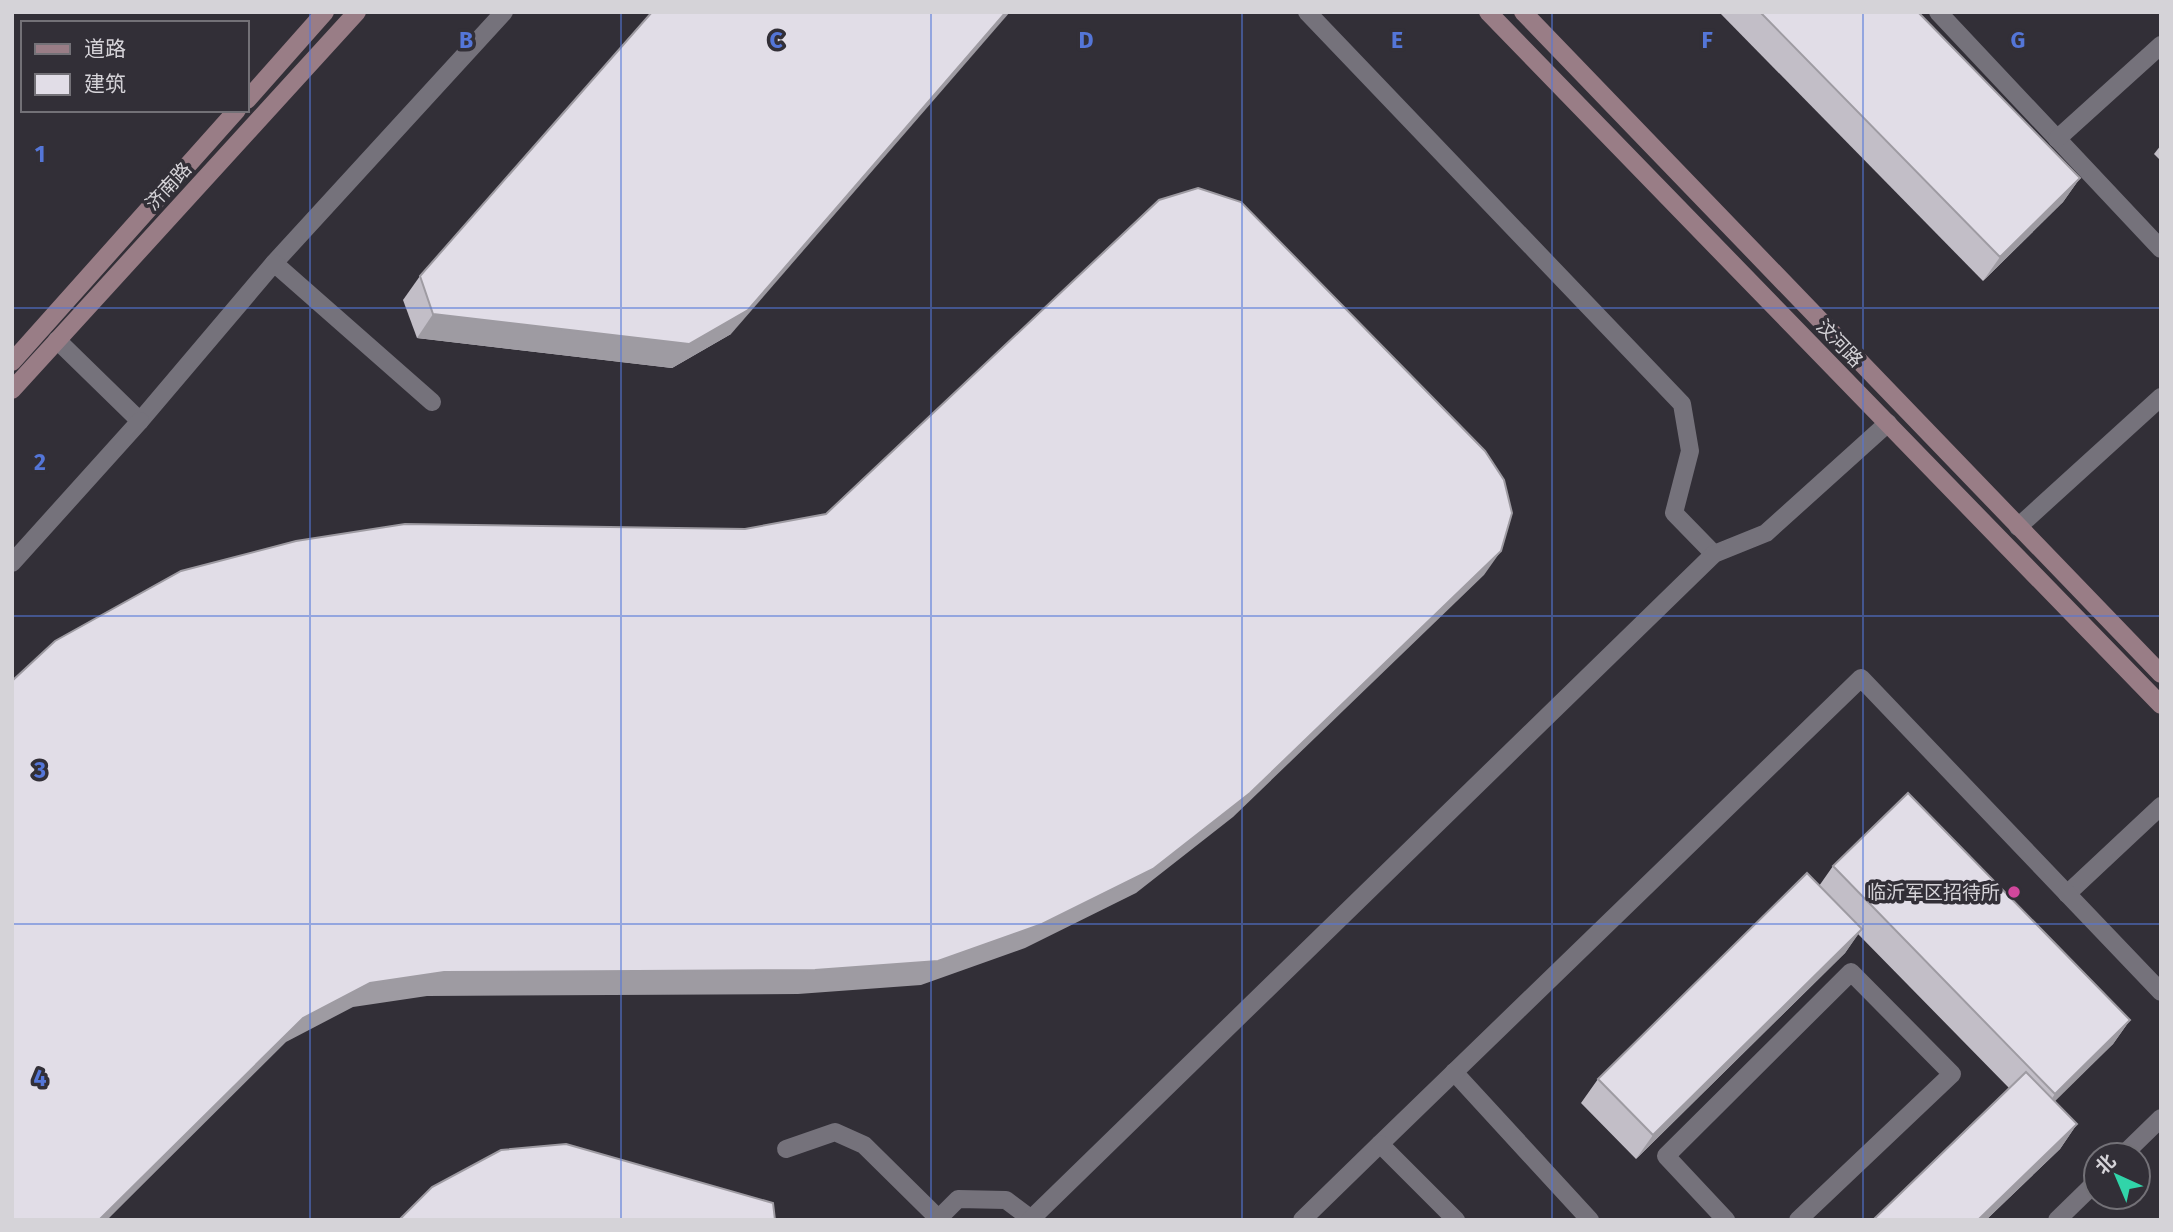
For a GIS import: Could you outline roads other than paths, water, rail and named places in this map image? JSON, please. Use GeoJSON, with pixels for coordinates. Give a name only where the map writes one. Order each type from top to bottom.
{"type":"FeatureCollection","features":[{"type":"Feature","properties":{"kind":"street"},"geometry":{"type":"LineString","coordinates":[[248,99],[324,12]]}},
{"type":"Feature","properties":{"kind":"street","name":"济南路"},"geometry":{"type":"LineString","coordinates":[[12,390],[356,12]]}},
{"type":"Feature","properties":{"kind":"street"},"geometry":{"type":"LineString","coordinates":[[12,563],[140,421],[275,263],[503,12]]}},
{"type":"Feature","properties":{"kind":"street"},"geometry":{"type":"LineString","coordinates":[[1307,12],[1682,404],[1690,451],[1674,513],[1714,554]]}},
{"type":"Feature","properties":{"kind":"street","name":"汶河路"},"geometry":{"type":"LineString","coordinates":[[1488,12],[2161,705]]}},
{"type":"Feature","properties":{"kind":"street","name":"汶河路"},"geometry":{"type":"LineString","coordinates":[[1523,12],[2161,674]]}},
{"type":"Feature","properties":{"kind":"street"},"geometry":{"type":"LineString","coordinates":[[1937,12],[2161,249]]}},
{"type":"Feature","properties":{"kind":"street"},"geometry":{"type":"LineString","coordinates":[[2057,139],[2161,45]]}},
{"type":"Feature","properties":{"kind":"street","name":"济南路"},"geometry":{"type":"LineString","coordinates":[[12,362],[235,112]]}},
{"type":"Feature","properties":{"kind":"street"},"geometry":{"type":"LineString","coordinates":[[275,263],[432,401]]}},
{"type":"Feature","properties":{"kind":"street"},"geometry":{"type":"LineString","coordinates":[[57,340],[140,421]]}},
{"type":"Feature","properties":{"kind":"street"},"geometry":{"type":"LineString","coordinates":[[2018,527],[2161,397]]}},
{"type":"Feature","properties":{"kind":"street"},"geometry":{"type":"LineString","coordinates":[[786,1149],[835,1132],[864,1145],[938,1219],[958,1199],[1006,1200],[1030,1219],[1714,554],[1766,533],[1888,423]]}},
{"type":"Feature","properties":{"kind":"street"},"geometry":{"type":"LineString","coordinates":[[1302,1220],[1861,678],[2161,992]]}},
{"type":"Feature","properties":{"kind":"street"},"geometry":{"type":"LineString","coordinates":[[2067,894],[2161,807]]}},
{"type":"Feature","properties":{"kind":"street"},"geometry":{"type":"LineString","coordinates":[[1726,1220],[1666,1156],[1851,972],[1952,1074],[1798,1220]]}},
{"type":"Feature","properties":{"kind":"street"},"geometry":{"type":"LineString","coordinates":[[1454,1072],[1590,1220]]}},
{"type":"Feature","properties":{"kind":"street"},"geometry":{"type":"LineString","coordinates":[[2137,1141],[2161,1118]]}},
{"type":"Feature","properties":{"kind":"street"},"geometry":{"type":"LineString","coordinates":[[1381,1144],[1456,1220]]}},
{"type":"Feature","properties":{"kind":"street"},"geometry":{"type":"LineString","coordinates":[[2057,1220],[2082,1196]]}},
{"type":"Feature","properties":{"kind":"place","name":"临沂军区招待所"},"geometry":{"type":"Point","coordinates":[2014,892]}}]}
